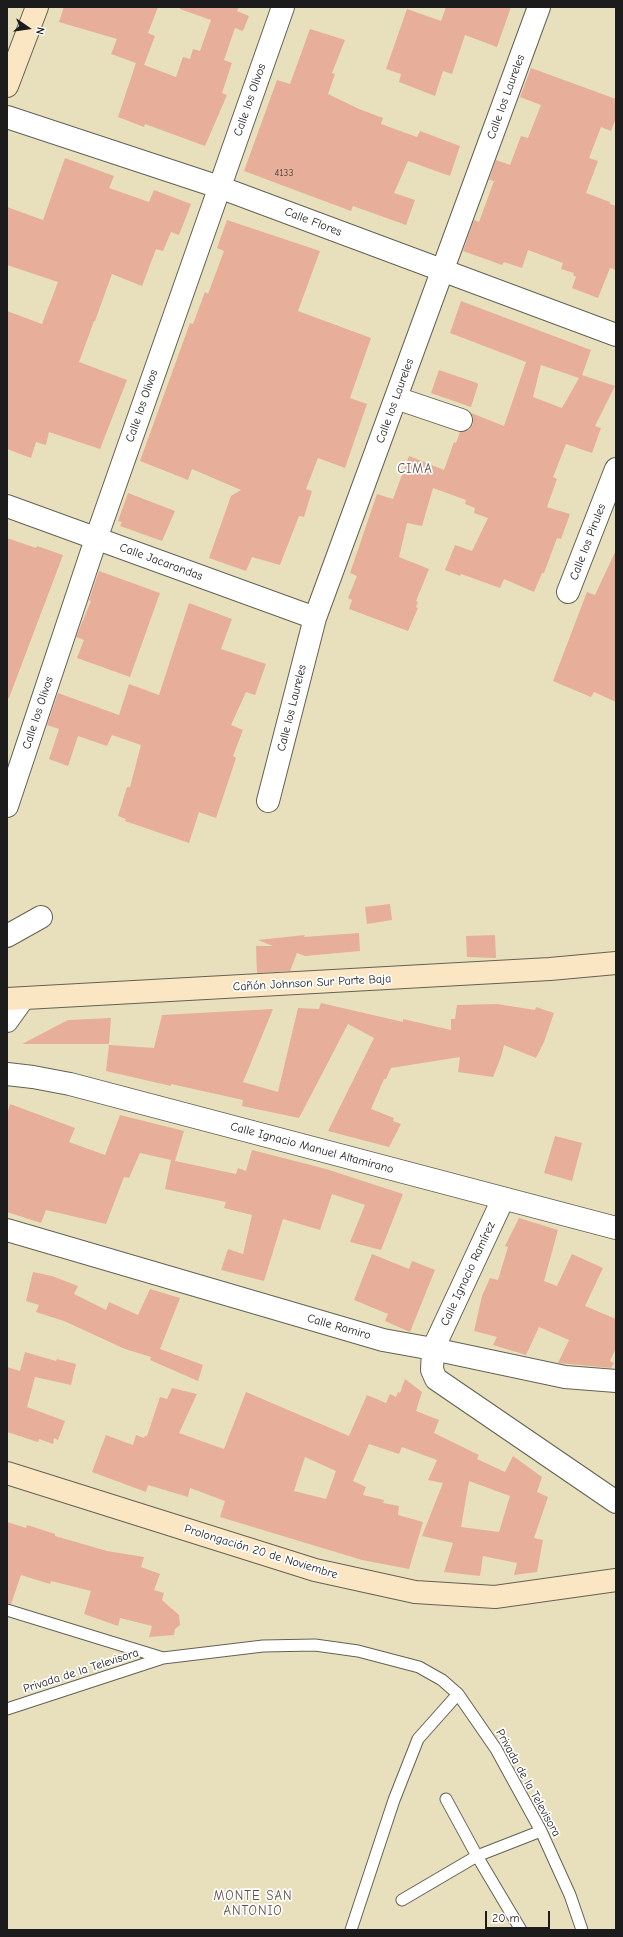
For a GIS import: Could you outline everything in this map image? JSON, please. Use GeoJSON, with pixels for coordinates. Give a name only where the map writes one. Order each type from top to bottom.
{"type":"FeatureCollection","features":[{"type":"Feature","properties":{"kind":"main road"},"geometry":{"type":"LineString","coordinates":[[7,86],[37,7]]}},
{"type":"Feature","properties":{"kind":"main road","name":"Cañón Johnson Sur Parte Baja"},"geometry":{"type":"LineString","coordinates":[[15,1000],[550,969],[616,963]]}},
{"type":"Feature","properties":{"kind":"main road","name":"Prolongación 20 de Noviembre"},"geometry":{"type":"LineString","coordinates":[[7,1473],[315,1570],[414,1592],[495,1597],[614,1582]]}},
{"type":"Feature","properties":{"kind":"street","name":"Calle los Olivos"},"geometry":{"type":"LineString","coordinates":[[7,806],[96,539],[282,7]]}},
{"type":"Feature","properties":{"kind":"street","name":"Calle los Laureles"},"geometry":{"type":"LineString","coordinates":[[268,801],[315,618],[539,7]]}},
{"type":"Feature","properties":{"kind":"street","name":"Calle Flores"},"geometry":{"type":"LineString","coordinates":[[7,118],[219,187],[616,336]]}},
{"type":"Feature","properties":{"kind":"street"},"geometry":{"type":"LineString","coordinates":[[396,398],[461,420]]}},
{"type":"Feature","properties":{"kind":"street","name":"Calle los Pirules"},"geometry":{"type":"LineString","coordinates":[[568,592],[616,469]]}},
{"type":"Feature","properties":{"kind":"street","name":"Calle Jacarandas"},"geometry":{"type":"LineString","coordinates":[[7,506],[315,618]]}},
{"type":"Feature","properties":{"kind":"street"},"geometry":{"type":"LineString","coordinates":[[7,936],[41,917]]}},
{"type":"Feature","properties":{"kind":"street"},"geometry":{"type":"LineString","coordinates":[[7,1021],[15,1000]]}},
{"type":"Feature","properties":{"kind":"street","name":"Calle Ignacio Manuel Altamirano"},"geometry":{"type":"LineString","coordinates":[[7,1074],[70,1084],[616,1228]]}},
{"type":"Feature","properties":{"kind":"street","name":"Calle Ignacio Ramírez"},"geometry":{"type":"LineString","coordinates":[[433,1349],[503,1199]]}},
{"type":"Feature","properties":{"kind":"street","name":"Calle Ramiro"},"geometry":{"type":"LineString","coordinates":[[7,1230],[382,1340],[433,1349],[565,1377],[616,1381]]}},
{"type":"Feature","properties":{"kind":"street"},"geometry":{"type":"LineString","coordinates":[[433,1349],[432,1370],[436,1379],[616,1502]]}},
{"type":"Feature","properties":{"kind":"lane","name":"Privada de la Televisora"},"geometry":{"type":"LineString","coordinates":[[7,1610],[163,1658]]}},
{"type":"Feature","properties":{"kind":"lane","name":"Privada de la Televisora"},"geometry":{"type":"LineString","coordinates":[[7,1708],[163,1658],[263,1646],[315,1645],[358,1651],[419,1667],[442,1680],[458,1694],[496,1749],[541,1831],[570,1895],[582,1930]]}},
{"type":"Feature","properties":{"kind":"lane"},"geometry":{"type":"LineString","coordinates":[[351,1930],[394,1800],[418,1739],[458,1694]]}},
{"type":"Feature","properties":{"kind":"lane"},"geometry":{"type":"LineString","coordinates":[[446,1799],[477,1856],[521,1930]]}},
{"type":"Feature","properties":{"kind":"lane"},"geometry":{"type":"LineString","coordinates":[[402,1900],[477,1856],[541,1831]]}},
{"type":"Feature","properties":{"kind":"building"},"geometry":{"type":"Polygon","coordinates":[[[64,7],[158,7],[148,33],[155,36],[144,65],[176,77],[183,57],[190,59],[193,49],[200,51],[211,20],[180,9],[180,7],[239,7],[237,11],[249,16],[243,31],[235,28],[224,60],[232,63],[222,93],[227,95],[205,146],[145,124],[144,127],[118,117],[136,63],[111,54],[117,39],[59,22],[64,7]]]}},
{"type":"Feature","properties":{"kind":"building"},"geometry":{"type":"Polygon","coordinates":[[[446,7],[511,7],[497,47],[465,35],[452,74],[443,71],[435,96],[399,82],[401,74],[386,69],[407,9],[441,21],[446,7]]]}},
{"type":"Feature","properties":{"kind":"building"},"geometry":{"type":"Polygon","coordinates":[[[310,29],[345,40],[332,73],[335,74],[328,94],[359,109],[383,118],[381,124],[417,137],[420,131],[460,146],[450,176],[408,161],[394,193],[415,200],[406,225],[353,206],[351,211],[244,171],[277,80],[290,84],[310,29]]]}},
{"type":"Feature","properties":{"kind":"building"},"geometry":{"type":"Polygon","coordinates":[[[531,68],[616,99],[616,118],[611,131],[601,127],[589,158],[598,161],[586,193],[610,202],[610,204],[616,206],[616,270],[610,268],[598,298],[572,288],[576,277],[573,275],[574,273],[561,269],[563,263],[528,250],[522,268],[504,262],[502,265],[463,251],[474,220],[479,222],[494,181],[489,180],[496,160],[510,165],[521,136],[528,138],[541,105],[520,97],[531,68]]]}},
{"type":"Feature","properties":{"kind":"building"},"geometry":{"type":"Polygon","coordinates":[[[65,158],[114,176],[109,188],[149,202],[154,190],[191,204],[179,235],[171,232],[163,251],[156,249],[142,286],[112,274],[94,321],[79,362],[127,380],[100,449],[49,432],[46,445],[36,442],[31,458],[7,449],[7,311],[42,324],[58,282],[7,265],[7,207],[43,220],[65,158]]]}},
{"type":"Feature","properties":{"kind":"building"},"geometry":{"type":"Polygon","coordinates":[[[227,220],[320,251],[298,311],[371,338],[350,398],[367,404],[345,468],[318,458],[306,489],[312,491],[304,517],[299,516],[280,565],[252,557],[246,571],[209,558],[231,496],[241,490],[192,469],[188,480],[140,461],[190,323],[193,324],[205,292],[208,294],[224,251],[217,248],[227,220]]]}},
{"type":"Feature","properties":{"kind":"building"},"geometry":{"type":"Polygon","coordinates":[[[461,301],[591,350],[582,375],[615,386],[595,426],[601,428],[592,453],[566,444],[553,477],[557,479],[547,507],[570,514],[561,539],[557,538],[544,573],[542,573],[534,592],[504,579],[500,588],[445,570],[455,545],[472,551],[488,518],[474,513],[475,508],[465,504],[466,500],[433,488],[422,526],[407,523],[399,557],[429,569],[416,601],[418,602],[416,607],[418,608],[408,631],[349,609],[352,600],[348,598],[357,576],[350,573],[377,494],[393,499],[409,456],[444,470],[454,442],[456,443],[460,432],[469,430],[473,424],[471,413],[504,426],[526,362],[450,333],[461,301]],[[541,365],[533,397],[562,408],[579,378],[541,365]]]}},
{"type":"Feature","properties":{"kind":"building"},"geometry":{"type":"Polygon","coordinates":[[[439,370],[477,383],[478,385],[471,407],[431,393],[439,370]]]}},
{"type":"Feature","properties":{"kind":"building"},"geometry":{"type":"Polygon","coordinates":[[[128,493],[175,511],[162,541],[120,526],[122,522],[118,521],[128,493]]]}},
{"type":"Feature","properties":{"kind":"building"},"geometry":{"type":"Polygon","coordinates":[[[7,538],[63,555],[9,698],[7,698],[7,538]]]}},
{"type":"Feature","properties":{"kind":"building"},"geometry":{"type":"Polygon","coordinates":[[[616,550],[616,702],[594,692],[591,697],[553,681],[587,592],[595,595],[616,550]]]}},
{"type":"Feature","properties":{"kind":"building"},"geometry":{"type":"Polygon","coordinates":[[[99,571],[160,593],[130,677],[77,658],[84,640],[76,637],[91,601],[89,600],[99,571]]]}},
{"type":"Feature","properties":{"kind":"building"},"geometry":{"type":"Polygon","coordinates":[[[189,603],[232,619],[221,649],[266,664],[255,695],[246,692],[231,725],[243,730],[233,756],[236,758],[216,818],[199,812],[189,843],[125,821],[126,819],[118,816],[127,787],[130,787],[141,745],[112,735],[107,746],[78,736],[68,766],[49,759],[59,729],[47,725],[58,693],[119,715],[129,684],[159,695],[189,603]]]}},
{"type":"Feature","properties":{"kind":"building"},"geometry":{"type":"Polygon","coordinates":[[[390,904],[392,920],[367,924],[365,907],[390,904]]]}},
{"type":"Feature","properties":{"kind":"building"},"geometry":{"type":"Polygon","coordinates":[[[359,933],[360,951],[305,956],[297,953],[290,971],[257,973],[256,946],[273,946],[258,940],[305,935],[304,937],[359,933]]]}},
{"type":"Feature","properties":{"kind":"building"},"geometry":{"type":"Polygon","coordinates":[[[495,935],[496,958],[467,957],[466,936],[495,935]]]}},
{"type":"Feature","properties":{"kind":"building"},"geometry":{"type":"Polygon","coordinates":[[[321,1003],[403,1022],[403,1019],[451,1030],[451,1019],[455,1019],[457,1005],[497,1004],[535,1010],[536,1007],[554,1013],[544,1042],[536,1058],[504,1045],[493,1077],[458,1072],[460,1057],[391,1068],[386,1079],[384,1079],[371,1109],[394,1118],[393,1121],[401,1124],[389,1147],[328,1131],[374,1038],[348,1024],[299,1118],[242,1106],[243,1100],[171,1084],[171,1086],[106,1071],[109,1045],[154,1048],[162,1015],[273,1009],[243,1082],[278,1092],[298,1008],[319,1009],[321,1003]]]}},
{"type":"Feature","properties":{"kind":"building"},"geometry":{"type":"Polygon","coordinates":[[[111,1018],[109,1044],[22,1044],[68,1020],[111,1018]]]}},
{"type":"Feature","properties":{"kind":"building"},"geometry":{"type":"Polygon","coordinates":[[[10,1104],[75,1128],[69,1142],[105,1155],[120,1115],[184,1131],[175,1161],[236,1174],[238,1168],[246,1171],[252,1150],[326,1169],[403,1194],[381,1250],[350,1242],[365,1205],[332,1194],[320,1230],[283,1219],[264,1281],[221,1270],[228,1249],[243,1254],[252,1215],[224,1208],[226,1202],[165,1189],[171,1160],[140,1153],[129,1178],[124,1177],[106,1224],[46,1210],[41,1223],[7,1212],[7,1115],[10,1104]]]}},
{"type":"Feature","properties":{"kind":"building"},"geometry":{"type":"Polygon","coordinates":[[[555,1136],[582,1143],[572,1181],[544,1173],[555,1136]]]}},
{"type":"Feature","properties":{"kind":"building"},"geometry":{"type":"Polygon","coordinates":[[[519,1218],[558,1230],[544,1281],[557,1286],[572,1254],[603,1268],[585,1306],[616,1319],[616,1348],[610,1361],[614,1363],[611,1368],[558,1363],[569,1340],[539,1327],[526,1355],[493,1345],[497,1337],[474,1331],[482,1296],[490,1278],[498,1280],[508,1247],[505,1246],[519,1218]]]}},
{"type":"Feature","properties":{"kind":"building"},"geometry":{"type":"Polygon","coordinates":[[[372,1254],[409,1269],[412,1261],[435,1270],[410,1332],[385,1321],[388,1314],[354,1300],[372,1254]]]}},
{"type":"Feature","properties":{"kind":"building"},"geometry":{"type":"Polygon","coordinates":[[[33,1272],[52,1276],[78,1286],[74,1294],[106,1310],[109,1302],[138,1315],[150,1289],[180,1298],[160,1349],[203,1365],[198,1381],[150,1360],[151,1357],[125,1349],[64,1321],[36,1312],[39,1305],[26,1301],[33,1272]]]}},
{"type":"Feature","properties":{"kind":"building"},"geometry":{"type":"Polygon","coordinates":[[[25,1352],[56,1361],[57,1359],[76,1364],[71,1385],[35,1377],[27,1407],[65,1421],[58,1440],[54,1438],[53,1444],[39,1439],[38,1442],[7,1432],[7,1367],[20,1371],[25,1352]]]}},
{"type":"Feature","properties":{"kind":"building"},"geometry":{"type":"Polygon","coordinates":[[[405,1379],[422,1392],[416,1411],[439,1420],[434,1433],[479,1455],[477,1459],[505,1472],[513,1456],[542,1477],[537,1492],[548,1497],[534,1538],[543,1540],[537,1572],[514,1575],[517,1563],[483,1556],[480,1576],[444,1572],[453,1543],[422,1536],[443,1483],[428,1480],[437,1460],[402,1447],[399,1454],[369,1444],[353,1481],[366,1487],[363,1495],[384,1500],[383,1503],[399,1506],[398,1515],[423,1522],[409,1569],[362,1560],[220,1517],[225,1501],[190,1488],[188,1497],[148,1485],[146,1492],[92,1472],[106,1435],[133,1445],[136,1435],[144,1438],[147,1436],[160,1397],[167,1399],[172,1388],[197,1394],[179,1433],[224,1449],[246,1392],[349,1436],[367,1395],[386,1403],[390,1394],[396,1397],[398,1392],[400,1393],[405,1379]],[[305,1457],[294,1491],[326,1499],[336,1471],[305,1457]],[[469,1481],[461,1527],[499,1532],[510,1496],[469,1481]]]}},
{"type":"Feature","properties":{"kind":"building"},"geometry":{"type":"Polygon","coordinates":[[[7,1522],[26,1528],[27,1525],[55,1534],[55,1536],[107,1551],[144,1557],[141,1567],[160,1574],[154,1590],[164,1593],[162,1600],[179,1615],[180,1625],[175,1629],[174,1635],[149,1637],[152,1626],[120,1618],[118,1626],[84,1614],[91,1591],[51,1581],[50,1584],[21,1575],[11,1604],[7,1603],[7,1522]]]}},
{"type":"Feature","properties":{"kind":"district","name":"CIMA"},"geometry":{"type":"Point","coordinates":[415,469]}},
{"type":"Feature","properties":{"kind":"district","name":"MONTE SAN ANTONIO"},"geometry":{"type":"Point","coordinates":[253,1904]}}]}
